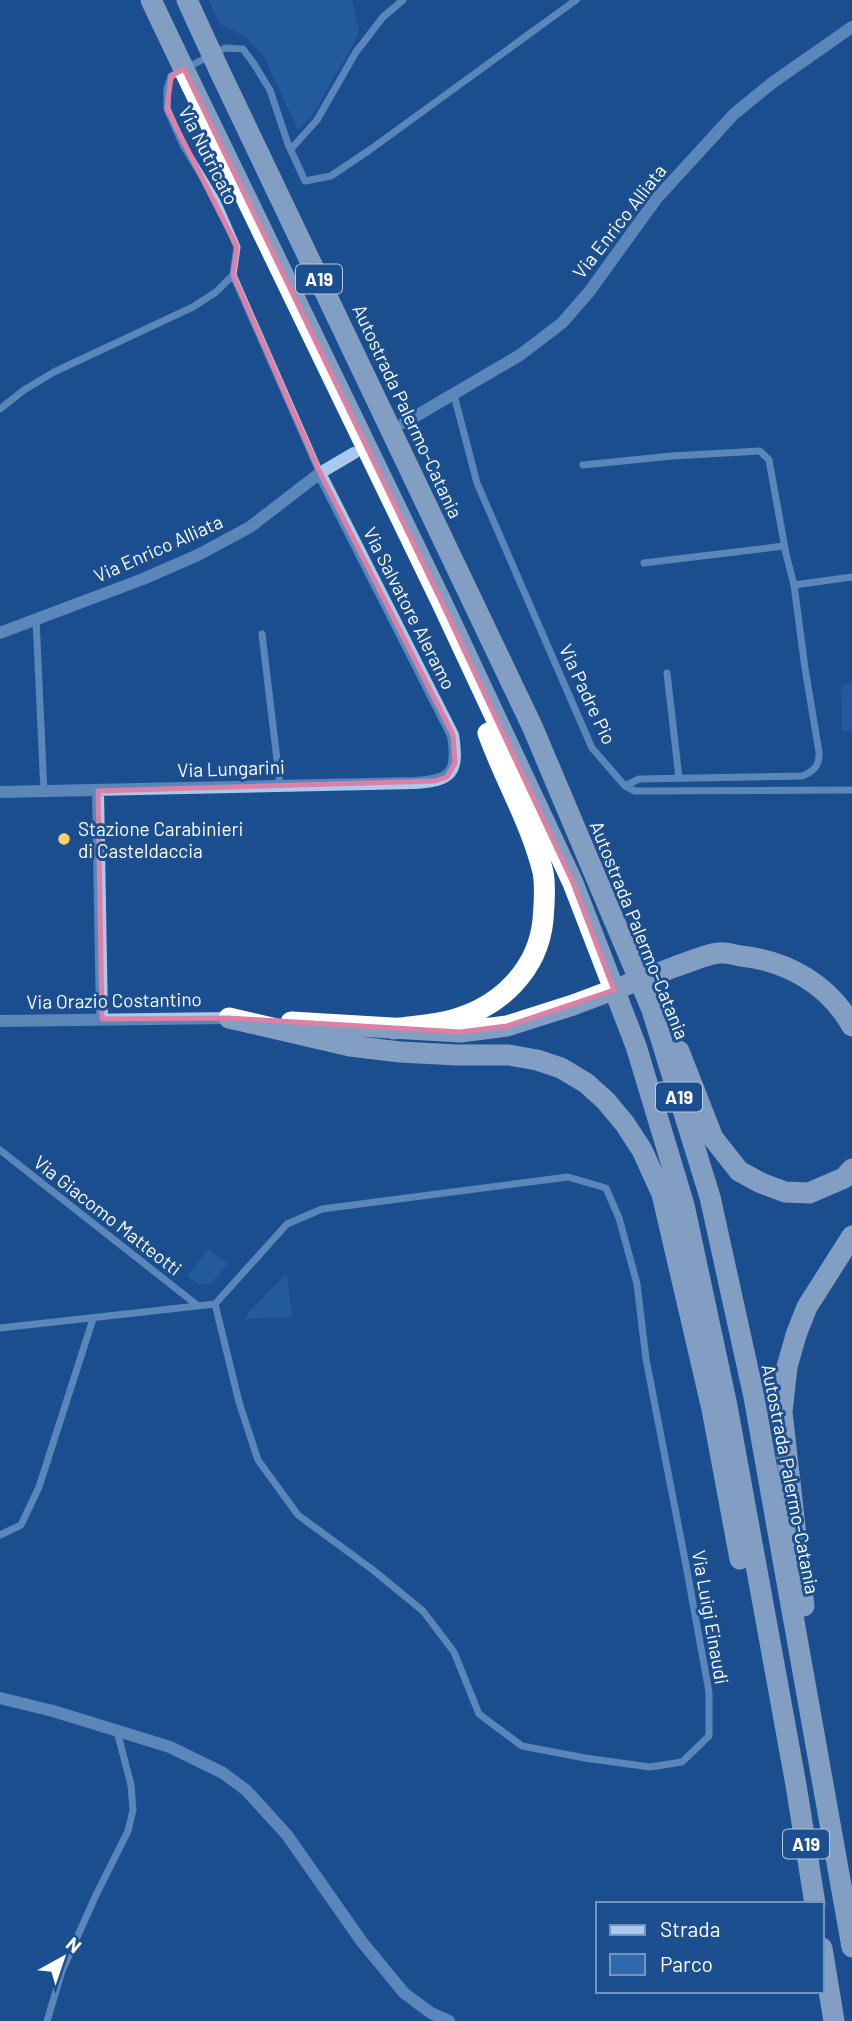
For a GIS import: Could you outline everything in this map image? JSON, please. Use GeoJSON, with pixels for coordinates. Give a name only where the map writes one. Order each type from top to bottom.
{"type":"FeatureCollection","features":[{"type":"Feature","properties":{"kind":"highway","name":"A19"},"geometry":{"type":"LineString","coordinates":[[152,0],[443,605],[573,883],[636,1046],[684,1205],[727,1406],[815,1902]]}},
{"type":"Feature","properties":{"kind":"highway","name":"Autostrada Palermo-Catania"},"geometry":{"type":"LineString","coordinates":[[187,0],[532,726],[652,1010],[710,1197],[754,1397],[852,1947]]}},
{"type":"Feature","properties":{"kind":"highway"},"geometry":{"type":"LineString","coordinates":[[419,486],[464,562],[542,720],[663,1003],[713,1138],[739,1171],[785,1192],[809,1193],[844,1178],[852,1169]]}},
{"type":"Feature","properties":{"kind":"highway"},"geometry":{"type":"LineString","coordinates":[[394,1029],[452,1020],[476,1011],[505,993],[525,973],[537,949],[542,928],[543,874],[527,823],[493,746],[443,605]]}},
{"type":"Feature","properties":{"kind":"highway"},"geometry":{"type":"LineString","coordinates":[[229,1018],[460,1032],[507,1026],[719,953],[780,963],[807,977],[830,997],[852,1026]]}},
{"type":"Feature","properties":{"kind":"highway"},"geometry":{"type":"LineString","coordinates":[[229,1018],[350,1046],[423,1054],[509,1055],[537,1060],[561,1068],[586,1083],[625,1124],[642,1150],[662,1194],[712,1409],[763,1681],[796,1785]]}},
{"type":"Feature","properties":{"kind":"highway"},"geometry":{"type":"LineString","coordinates":[[817,1747],[782,1412],[787,1367],[807,1307],[852,1236]]}},
{"type":"Feature","properties":{"kind":"highway"},"geometry":{"type":"LineString","coordinates":[[824,1960],[834,2021]]}},
{"type":"Feature","properties":{"kind":"street"},"geometry":{"type":"LineString","coordinates":[[291,149],[317,120],[356,52],[383,17],[403,0]]}},
{"type":"Feature","properties":{"kind":"street","name":"Via Nutricato"},"geometry":{"type":"LineString","coordinates":[[233,275],[237,247],[217,201],[183,145],[167,109],[167,89],[171,76],[225,48],[243,50],[270,90],[305,181],[331,176],[576,0]]}},
{"type":"Feature","properties":{"kind":"street","name":"Via Enrico Alliata"},"geometry":{"type":"LineString","coordinates":[[404,423],[520,355],[562,323],[589,292],[657,198],[734,114],[772,83],[852,27]]}},
{"type":"Feature","properties":{"kind":"street"},"geometry":{"type":"LineString","coordinates":[[0,409],[23,390],[54,372],[193,307],[216,292],[233,275],[320,473]]}},
{"type":"Feature","properties":{"kind":"street","name":"Via Padre Pio"},"geometry":{"type":"LineString","coordinates":[[454,395],[477,483],[592,748],[625,786]]}},
{"type":"Feature","properties":{"kind":"street"},"geometry":{"type":"LineString","coordinates":[[583,465],[760,451],[769,460],[784,546],[794,585],[820,752],[818,765],[802,776],[639,779],[625,786]]}},
{"type":"Feature","properties":{"kind":"street","name":"Via Enrico Alliata"},"geometry":{"type":"LineString","coordinates":[[0,633],[143,579],[198,555],[250,527],[320,473],[354,453]]}},
{"type":"Feature","properties":{"kind":"street","name":"Via Salvatore Aleramo"},"geometry":{"type":"LineString","coordinates":[[320,473],[453,735],[455,763]]}},
{"type":"Feature","properties":{"kind":"street"},"geometry":{"type":"LineString","coordinates":[[644,563],[784,546]]}},
{"type":"Feature","properties":{"kind":"street"},"geometry":{"type":"LineString","coordinates":[[794,585],[852,577]]}},
{"type":"Feature","properties":{"kind":"street"},"geometry":{"type":"LineString","coordinates":[[36,619],[44,792]]}},
{"type":"Feature","properties":{"kind":"street"},"geometry":{"type":"LineString","coordinates":[[262,634],[280,785]]}},
{"type":"Feature","properties":{"kind":"street"},"geometry":{"type":"LineString","coordinates":[[667,673],[679,778]]}},
{"type":"Feature","properties":{"kind":"street","name":"Via Lungarini"},"geometry":{"type":"LineString","coordinates":[[0,792],[217,789],[435,781],[447,777],[455,763]]}},
{"type":"Feature","properties":{"kind":"street"},"geometry":{"type":"LineString","coordinates":[[625,786],[635,791],[666,792],[852,790]]}},
{"type":"Feature","properties":{"kind":"street"},"geometry":{"type":"LineString","coordinates":[[98,791],[102,1019]]}},
{"type":"Feature","properties":{"kind":"street","name":"Via Orazio Costantino"},"geometry":{"type":"LineString","coordinates":[[0,1021],[229,1018]]}},
{"type":"Feature","properties":{"kind":"street","name":"Via Giacomo Matteotti"},"geometry":{"type":"LineString","coordinates":[[0,1150],[197,1305]]}},
{"type":"Feature","properties":{"kind":"street","name":"Via Luigi Einaudi"},"geometry":{"type":"LineString","coordinates":[[568,1177],[606,1188],[619,1218],[637,1284],[646,1359],[709,1692],[709,1736],[682,1762],[650,1767],[522,1746],[479,1714],[454,1652],[422,1611],[373,1570],[298,1515],[258,1460],[239,1402],[215,1304],[287,1224],[322,1209],[568,1177]]}},
{"type":"Feature","properties":{"kind":"street"},"geometry":{"type":"LineString","coordinates":[[0,1328],[215,1304]]}},
{"type":"Feature","properties":{"kind":"street"},"geometry":{"type":"LineString","coordinates":[[0,1535],[21,1525],[39,1488],[93,1319]]}},
{"type":"Feature","properties":{"kind":"street"},"geometry":{"type":"LineString","coordinates":[[0,1698],[170,1747],[223,1773],[246,1790],[287,1835],[362,1942],[404,1993],[431,2013],[449,2021]]}},
{"type":"Feature","properties":{"kind":"street"},"geometry":{"type":"LineString","coordinates":[[47,2021],[62,1971],[128,1831],[133,1810],[131,1785],[117,1731]]}},
{"type":"Feature","properties":{"kind":"highlighted area"},"geometry":{"type":"Polygon","coordinates":[[[184,69],[443,605],[573,883],[614,990],[507,1026],[460,1032],[229,1018],[102,1019],[98,791],[435,781],[447,777],[455,763],[453,735],[320,473],[233,275],[237,247],[167,109],[171,76],[184,69]]]}},
{"type":"Feature","properties":{"kind":"green space"},"geometry":{"type":"Polygon","coordinates":[[[209,0],[352,0],[359,31],[311,117],[298,130],[264,57],[246,37],[220,24],[209,0]]]}},
{"type":"Feature","properties":{"kind":"green space"},"geometry":{"type":"Polygon","coordinates":[[[852,684],[852,731],[842,731],[841,685],[852,684]]]}},
{"type":"Feature","properties":{"kind":"green space"},"geometry":{"type":"Polygon","coordinates":[[[209,1249],[228,1264],[211,1283],[199,1285],[187,1276],[209,1249]]]}},
{"type":"Feature","properties":{"kind":"green space"},"geometry":{"type":"Polygon","coordinates":[[[287,1273],[292,1317],[244,1319],[249,1312],[287,1273]]]}},
{"type":"Feature","properties":{"kind":"place","name":"Stazione Carabinieri di Casteldaccia"},"geometry":{"type":"Point","coordinates":[64,839]}}]}
